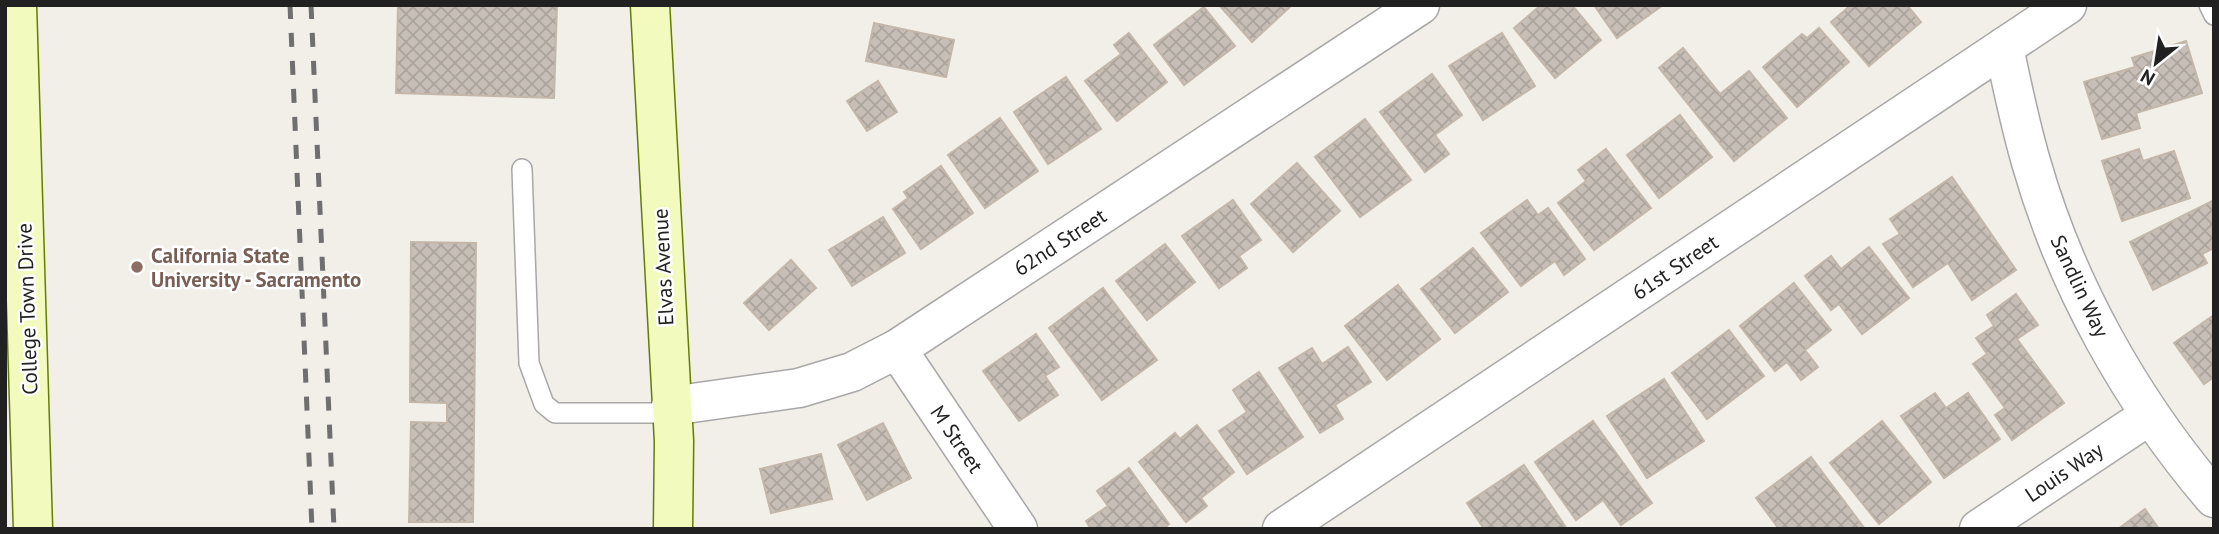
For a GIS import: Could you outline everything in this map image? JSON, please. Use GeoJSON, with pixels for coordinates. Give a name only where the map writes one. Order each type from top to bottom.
{"type":"FeatureCollection","features":[{"type":"Feature","properties":{"kind":"street","name":"College Town Drive"},"geometry":{"type":"LineString","coordinates":[[17,5],[33,529]]}},
{"type":"Feature","properties":{"kind":"street","name":"Elvas Avenue"},"geometry":{"type":"LineString","coordinates":[[650,5],[674,441],[673,529]]}},
{"type":"Feature","properties":{"kind":"street","name":"62nd Street"},"geometry":{"type":"LineString","coordinates":[[671,410],[799,388],[852,372],[897,349],[1420,5]]}},
{"type":"Feature","properties":{"kind":"street","name":"61st Street"},"geometry":{"type":"LineString","coordinates":[[1282,529],[2067,5]]}},
{"type":"Feature","properties":{"kind":"street","name":"Sandlin Way"},"geometry":{"type":"LineString","coordinates":[[2004,47],[2031,163],[2051,223],[2076,282],[2104,339],[2150,415],[2214,498]]}},
{"type":"Feature","properties":{"kind":"street","name":"M Street"},"geometry":{"type":"LineString","coordinates":[[897,349],[1018,529]]}},
{"type":"Feature","properties":{"kind":"street","name":"Louis Way"},"geometry":{"type":"LineString","coordinates":[[1979,529],[2150,415]]}},
{"type":"Feature","properties":{"kind":"lane"},"geometry":{"type":"LineString","coordinates":[[522,169],[529,363],[544,404],[555,413],[671,410]]}},
{"type":"Feature","properties":{"kind":"building"},"geometry":{"type":"Polygon","coordinates":[[[398,5],[557,5],[554,98],[396,93],[398,5]]]}},
{"type":"Feature","properties":{"kind":"building"},"geometry":{"type":"Polygon","coordinates":[[[1219,5],[1292,5],[1252,42],[1219,5]]]}},
{"type":"Feature","properties":{"kind":"building"},"geometry":{"type":"Polygon","coordinates":[[[1541,5],[1572,5],[1601,40],[1555,78],[1514,28],[1541,5]]]}},
{"type":"Feature","properties":{"kind":"building"},"geometry":{"type":"Polygon","coordinates":[[[1594,5],[1663,5],[1617,38],[1594,5]]]}},
{"type":"Feature","properties":{"kind":"building"},"geometry":{"type":"Polygon","coordinates":[[[1851,5],[1907,5],[1921,22],[1869,66],[1831,22],[1851,5]]]}},
{"type":"Feature","properties":{"kind":"building"},"geometry":{"type":"Polygon","coordinates":[[[1204,7],[1235,46],[1184,85],[1154,45],[1204,7]]]}},
{"type":"Feature","properties":{"kind":"building"},"geometry":{"type":"Polygon","coordinates":[[[874,23],[954,40],[946,77],[866,61],[874,23]]]}},
{"type":"Feature","properties":{"kind":"building"},"geometry":{"type":"Polygon","coordinates":[[[1819,28],[1849,62],[1797,107],[1763,67],[1802,34],[1807,38],[1819,28]]]}},
{"type":"Feature","properties":{"kind":"building"},"geometry":{"type":"Polygon","coordinates":[[[1129,33],[1167,82],[1117,121],[1085,81],[1121,54],[1114,45],[1129,33]]]}},
{"type":"Feature","properties":{"kind":"building"},"geometry":{"type":"Polygon","coordinates":[[[1502,33],[1535,86],[1483,120],[1449,66],[1502,33]]]}},
{"type":"Feature","properties":{"kind":"building"},"geometry":{"type":"Polygon","coordinates":[[[2186,41],[2202,93],[2136,113],[2140,128],[2102,139],[2084,82],[2135,67],[2132,58],[2186,41]]]}},
{"type":"Feature","properties":{"kind":"building"},"geometry":{"type":"Polygon","coordinates":[[[1683,48],[1720,94],[1749,71],[1787,118],[1734,161],[1659,68],[1683,48]]]}},
{"type":"Feature","properties":{"kind":"building"},"geometry":{"type":"Polygon","coordinates":[[[1432,74],[1462,115],[1435,135],[1449,154],[1425,172],[1380,112],[1432,74]]]}},
{"type":"Feature","properties":{"kind":"building"},"geometry":{"type":"Polygon","coordinates":[[[1066,77],[1101,129],[1048,164],[1014,112],[1066,77]]]}},
{"type":"Feature","properties":{"kind":"building"},"geometry":{"type":"Polygon","coordinates":[[[878,81],[897,112],[867,131],[847,101],[878,81]]]}},
{"type":"Feature","properties":{"kind":"building"},"geometry":{"type":"Polygon","coordinates":[[[1680,115],[1712,157],[1659,198],[1627,155],[1680,115]]]}},
{"type":"Feature","properties":{"kind":"building"},"geometry":{"type":"Polygon","coordinates":[[[1000,118],[1038,171],[985,208],[948,155],[1000,118]]]}},
{"type":"Feature","properties":{"kind":"building"},"geometry":{"type":"Polygon","coordinates":[[[1365,119],[1411,180],[1360,217],[1315,157],[1365,119]]]}},
{"type":"Feature","properties":{"kind":"building"},"geometry":{"type":"Polygon","coordinates":[[[1606,149],[1651,208],[1594,250],[1558,203],[1586,181],[1578,170],[1606,149]]]}},
{"type":"Feature","properties":{"kind":"building"},"geometry":{"type":"Polygon","coordinates":[[[2139,149],[2143,161],[2174,151],[2190,198],[2122,221],[2102,161],[2139,149]]]}},
{"type":"Feature","properties":{"kind":"building"},"geometry":{"type":"Polygon","coordinates":[[[1297,163],[1340,211],[1293,252],[1251,204],[1297,163]]]}},
{"type":"Feature","properties":{"kind":"building"},"geometry":{"type":"Polygon","coordinates":[[[941,166],[973,213],[921,249],[893,209],[908,198],[904,192],[941,166]]]}},
{"type":"Feature","properties":{"kind":"building"},"geometry":{"type":"Polygon","coordinates":[[[1952,177],[2016,270],[1972,300],[1948,263],[1913,287],[1883,244],[1900,234],[1890,219],[1952,177]]]}},
{"type":"Feature","properties":{"kind":"building"},"geometry":{"type":"Polygon","coordinates":[[[1233,200],[1261,240],[1239,256],[1247,268],[1219,288],[1182,236],[1233,200]]]}},
{"type":"Feature","properties":{"kind":"building"},"geometry":{"type":"Polygon","coordinates":[[[1527,200],[1538,215],[1548,208],[1585,259],[1564,275],[1555,261],[1521,286],[1481,233],[1527,200]]]}},
{"type":"Feature","properties":{"kind":"building"},"geometry":{"type":"Polygon","coordinates":[[[2214,200],[2214,248],[2202,254],[2207,263],[2153,290],[2130,242],[2214,200]]]}},
{"type":"Feature","properties":{"kind":"building"},"geometry":{"type":"Polygon","coordinates":[[[883,217],[905,253],[852,286],[829,250],[883,217]]]}},
{"type":"Feature","properties":{"kind":"building"},"geometry":{"type":"Polygon","coordinates":[[[411,242],[476,243],[473,522],[409,522],[411,422],[447,423],[447,403],[410,402],[411,242]]]}},
{"type":"Feature","properties":{"kind":"building"},"geometry":{"type":"Polygon","coordinates":[[[1165,244],[1195,282],[1147,320],[1116,281],[1165,244]]]}},
{"type":"Feature","properties":{"kind":"building"},"geometry":{"type":"Polygon","coordinates":[[[1869,247],[1909,298],[1862,334],[1839,304],[1831,310],[1805,276],[1831,256],[1841,269],[1869,247]]]}},
{"type":"Feature","properties":{"kind":"building"},"geometry":{"type":"Polygon","coordinates":[[[1473,248],[1508,292],[1455,333],[1421,289],[1473,248]]]}},
{"type":"Feature","properties":{"kind":"building"},"geometry":{"type":"Polygon","coordinates":[[[791,260],[816,288],[769,330],[744,303],[791,260]]]}},
{"type":"Feature","properties":{"kind":"building"},"geometry":{"type":"Polygon","coordinates":[[[1794,283],[1831,330],[1805,350],[1818,367],[1801,380],[1787,362],[1775,371],[1740,326],[1794,283]]]}},
{"type":"Feature","properties":{"kind":"building"},"geometry":{"type":"Polygon","coordinates":[[[1398,285],[1440,339],[1387,380],[1345,326],[1398,285]]]}},
{"type":"Feature","properties":{"kind":"building"},"geometry":{"type":"Polygon","coordinates":[[[1103,288],[1157,360],[1102,400],[1049,328],[1103,288]]]}},
{"type":"Feature","properties":{"kind":"building"},"geometry":{"type":"Polygon","coordinates":[[[2016,294],[2038,325],[2017,339],[2064,403],[2012,440],[1995,415],[2005,408],[1973,364],[1987,354],[1976,338],[1994,326],[1987,315],[2016,294]]]}},
{"type":"Feature","properties":{"kind":"building"},"geometry":{"type":"Polygon","coordinates":[[[2214,315],[2214,377],[2204,384],[2174,343],[2214,315]]]}},
{"type":"Feature","properties":{"kind":"building"},"geometry":{"type":"Polygon","coordinates":[[[1729,330],[1764,376],[1707,419],[1672,373],[1729,330]]]}},
{"type":"Feature","properties":{"kind":"building"},"geometry":{"type":"Polygon","coordinates":[[[1036,334],[1059,367],[1045,376],[1058,395],[1019,421],[983,371],[1036,334]]]}},
{"type":"Feature","properties":{"kind":"building"},"geometry":{"type":"Polygon","coordinates":[[[1348,347],[1371,382],[1335,405],[1343,419],[1320,433],[1279,368],[1312,348],[1322,364],[1348,347]]]}},
{"type":"Feature","properties":{"kind":"building"},"geometry":{"type":"Polygon","coordinates":[[[1259,372],[1303,437],[1247,474],[1219,431],[1247,412],[1233,390],[1259,372]]]}},
{"type":"Feature","properties":{"kind":"building"},"geometry":{"type":"Polygon","coordinates":[[[1664,379],[1704,441],[1647,478],[1607,416],[1664,379]]]}},
{"type":"Feature","properties":{"kind":"building"},"geometry":{"type":"Polygon","coordinates":[[[1935,393],[1946,408],[1968,393],[2000,439],[1944,478],[1901,416],[1935,393]]]}},
{"type":"Feature","properties":{"kind":"building"},"geometry":{"type":"Polygon","coordinates":[[[1593,421],[1652,503],[1621,525],[1603,500],[1576,520],[1535,462],[1593,421]]]}},
{"type":"Feature","properties":{"kind":"building"},"geometry":{"type":"Polygon","coordinates":[[[1882,421],[1931,482],[1879,524],[1830,463],[1882,421]]]}},
{"type":"Feature","properties":{"kind":"building"},"geometry":{"type":"Polygon","coordinates":[[[883,423],[911,478],[867,500],[838,445],[883,423]]]}},
{"type":"Feature","properties":{"kind":"building"},"geometry":{"type":"Polygon","coordinates":[[[1197,425],[1234,472],[1201,498],[1207,506],[1186,522],[1139,462],[1175,433],[1180,439],[1197,425]]]}},
{"type":"Feature","properties":{"kind":"building"},"geometry":{"type":"Polygon","coordinates":[[[821,454],[832,499],[771,513],[760,469],[821,454]]]}},
{"type":"Feature","properties":{"kind":"building"},"geometry":{"type":"Polygon","coordinates":[[[1811,457],[1865,529],[1779,529],[1756,498],[1811,457]]]}},
{"type":"Feature","properties":{"kind":"building"},"geometry":{"type":"Polygon","coordinates":[[[1524,465],[1567,529],[1484,529],[1467,503],[1524,465]]]}},
{"type":"Feature","properties":{"kind":"building"},"geometry":{"type":"Polygon","coordinates":[[[1129,468],[1169,524],[1163,529],[1091,529],[1086,521],[1108,506],[1097,491],[1129,468]]]}},
{"type":"Feature","properties":{"kind":"building"},"geometry":{"type":"Polygon","coordinates":[[[2145,509],[2159,529],[2118,529],[2145,509]]]}},
{"type":"Feature","properties":{"kind":"railway"},"geometry":{"type":"LineString","coordinates":[[290,5],[312,529]]}},
{"type":"Feature","properties":{"kind":"railway"},"geometry":{"type":"LineString","coordinates":[[311,5],[334,529]]}},
{"type":"Feature","properties":{"kind":"place","name":"California State University - Sacramento"},"geometry":{"type":"Point","coordinates":[137,267]}}]}
